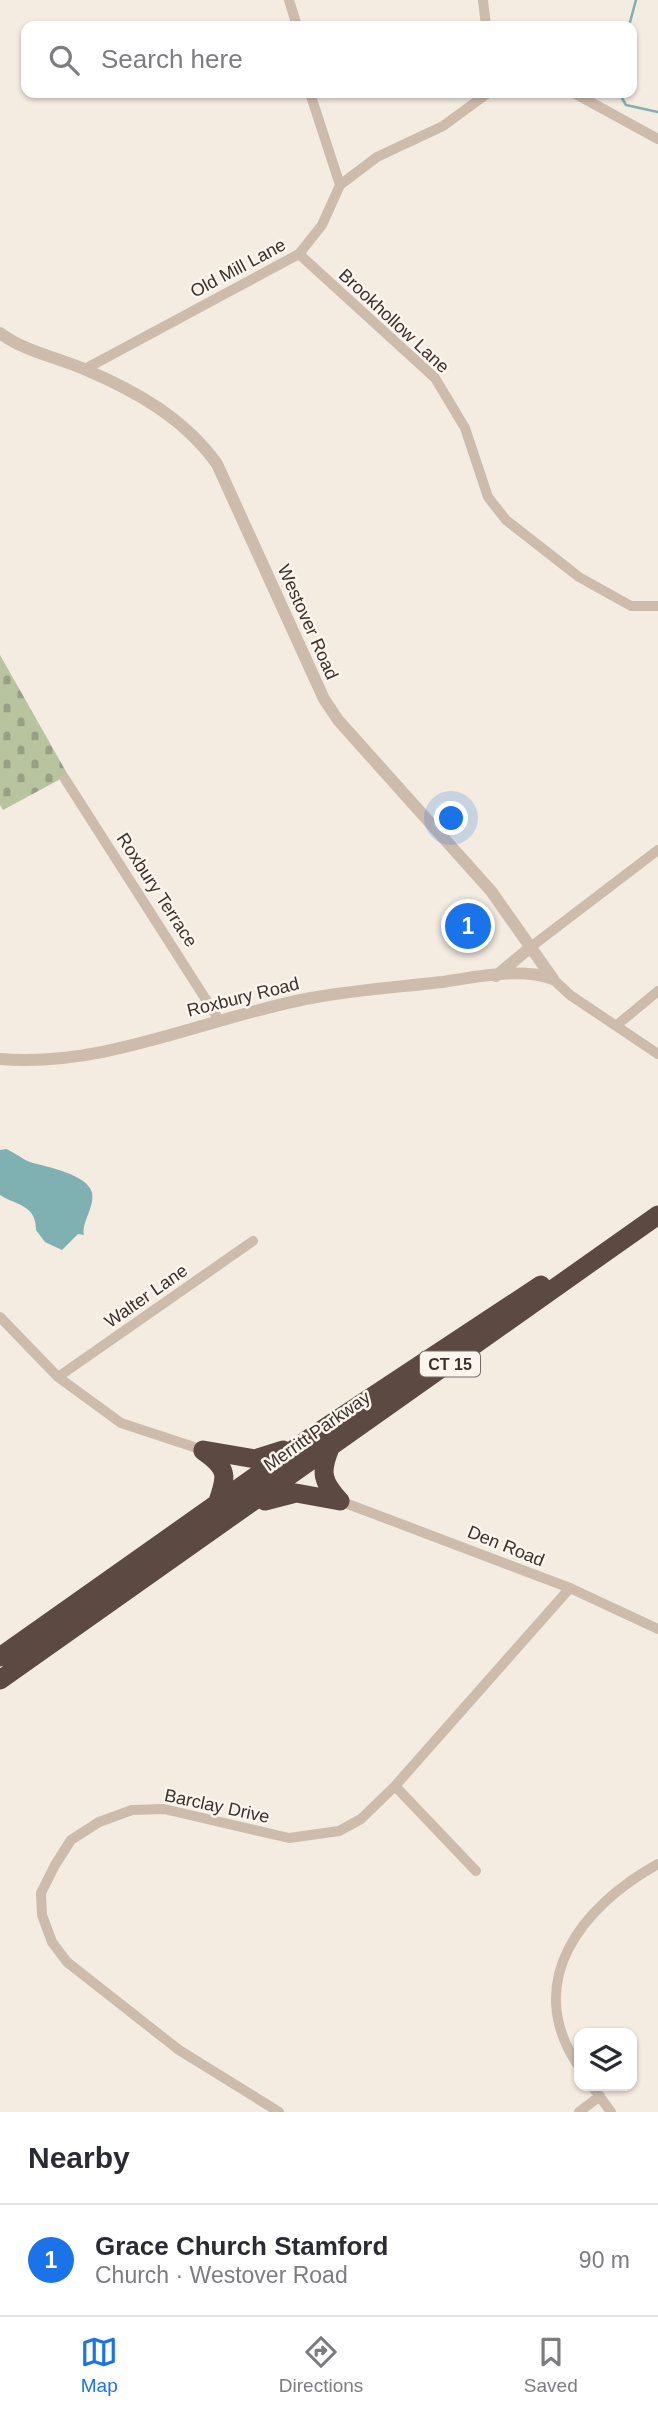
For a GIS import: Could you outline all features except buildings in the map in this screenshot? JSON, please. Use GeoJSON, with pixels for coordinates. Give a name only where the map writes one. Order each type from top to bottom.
{"type":"FeatureCollection","features":[{"type":"Feature","properties":{"kind":"highway","name":"Merritt Parkway"},"geometry":{"type":"LineString","coordinates":[[0,1657],[314,1435],[564,1269],[658,1200]]}},
{"type":"Feature","properties":{"kind":"highway","name":"Merritt Parkway"},"geometry":{"type":"LineString","coordinates":[[0,1680],[658,1215]]}},
{"type":"Feature","properties":{"kind":"highway"},"geometry":{"type":"LineString","coordinates":[[203,1450],[255,1459],[274,1454],[314,1435]]}},
{"type":"Feature","properties":{"kind":"highway"},"geometry":{"type":"LineString","coordinates":[[330,1448],[323,1466],[323,1477],[340,1500]]}},
{"type":"Feature","properties":{"kind":"highway"},"geometry":{"type":"LineString","coordinates":[[203,1450],[218,1461],[223,1469],[225,1485],[217,1504]]}},
{"type":"Feature","properties":{"kind":"highway"},"geometry":{"type":"LineString","coordinates":[[242,1510],[296,1493],[340,1500]]}},
{"type":"Feature","properties":{"kind":"street"},"geometry":{"type":"LineString","coordinates":[[289,0],[295,21]]}},
{"type":"Feature","properties":{"kind":"street"},"geometry":{"type":"LineString","coordinates":[[483,0],[485,21]]}},
{"type":"Feature","properties":{"kind":"street"},"geometry":{"type":"LineString","coordinates":[[312,98],[340,185]]}},
{"type":"Feature","properties":{"kind":"street","name":"Old Mill Lane"},"geometry":{"type":"LineString","coordinates":[[85,369],[299,254],[322,225],[340,185],[377,157],[443,126],[479,98]]}},
{"type":"Feature","properties":{"kind":"street"},"geometry":{"type":"LineString","coordinates":[[583,98],[658,139]]}},
{"type":"Feature","properties":{"kind":"street","name":"Brookhollow Lane"},"geometry":{"type":"LineString","coordinates":[[299,254],[435,378],[465,428],[488,497],[506,520],[579,577],[631,606],[658,606]]}},
{"type":"Feature","properties":{"kind":"street","name":"Westover Road"},"geometry":{"type":"LineString","coordinates":[[0,333],[11,341],[85,369],[167,413],[197,436],[217,464],[324,699],[338,720],[491,891],[553,979]]}},
{"type":"Feature","properties":{"kind":"street","name":"Roxbury Terrace"},"geometry":{"type":"LineString","coordinates":[[65,779],[219,1020]]}},
{"type":"Feature","properties":{"kind":"street"},"geometry":{"type":"LineString","coordinates":[[496,976],[658,850]]}},
{"type":"Feature","properties":{"kind":"street","name":"Roxbury Road"},"geometry":{"type":"LineString","coordinates":[[0,1059],[40,1061],[89,1055],[311,998],[496,976],[528,974],[553,979]]}},
{"type":"Feature","properties":{"kind":"street"},"geometry":{"type":"LineString","coordinates":[[553,979],[570,995],[658,1054]]}},
{"type":"Feature","properties":{"kind":"street"},"geometry":{"type":"LineString","coordinates":[[617,1025],[658,991]]}},
{"type":"Feature","properties":{"kind":"street","name":"Walter Lane"},"geometry":{"type":"LineString","coordinates":[[58,1377],[253,1241]]}},
{"type":"Feature","properties":{"kind":"street"},"geometry":{"type":"LineString","coordinates":[[0,1317],[58,1377],[121,1423],[203,1450]]}},
{"type":"Feature","properties":{"kind":"street","name":"Den Road"},"geometry":{"type":"LineString","coordinates":[[340,1500],[570,1588],[658,1629]]}},
{"type":"Feature","properties":{"kind":"street","name":"Barclay Drive"},"geometry":{"type":"LineString","coordinates":[[279,2112],[179,2050],[67,1962],[52,1942],[42,1915],[41,1893],[71,1840],[99,1822],[132,1810],[164,1809],[289,1838],[313,1837],[339,1831],[361,1819],[396,1786],[570,1588]]}},
{"type":"Feature","properties":{"kind":"street"},"geometry":{"type":"LineString","coordinates":[[396,1786],[476,1871]]}},
{"type":"Feature","properties":{"kind":"street"},"geometry":{"type":"LineString","coordinates":[[574,2057],[561,2032],[557,2004],[559,1974],[570,1942],[596,1907],[626,1882],[658,1864]]}},
{"type":"Feature","properties":{"kind":"street"},"geometry":{"type":"LineString","coordinates":[[596,2091],[611,2112]]}},
{"type":"Feature","properties":{"kind":"street"},"geometry":{"type":"LineString","coordinates":[[579,2112],[600,2096]]}},
{"type":"Feature","properties":{"kind":"green space"},"geometry":{"type":"Polygon","coordinates":[[[0,655],[68,775],[3,810],[0,805],[0,655]]]}},
{"type":"Feature","properties":{"kind":"water"},"geometry":{"type":"Polygon","coordinates":[[[6,1149],[30,1162],[75,1176],[89,1186],[92,1198],[84,1225],[84,1235],[78,1234],[62,1250],[45,1242],[36,1230],[29,1211],[0,1195],[0,1150],[6,1149]]]}},
{"type":"Feature","properties":{"kind":"waterway"},"geometry":{"type":"LineString","coordinates":[[630,21],[636,0]]}},
{"type":"Feature","properties":{"kind":"waterway"},"geometry":{"type":"LineString","coordinates":[[622,98],[626,105],[658,112]]}},
{"type":"Feature","properties":{"kind":"place","name":"Grace Church Stamford"},"geometry":{"type":"Point","coordinates":[468,926]}}]}
